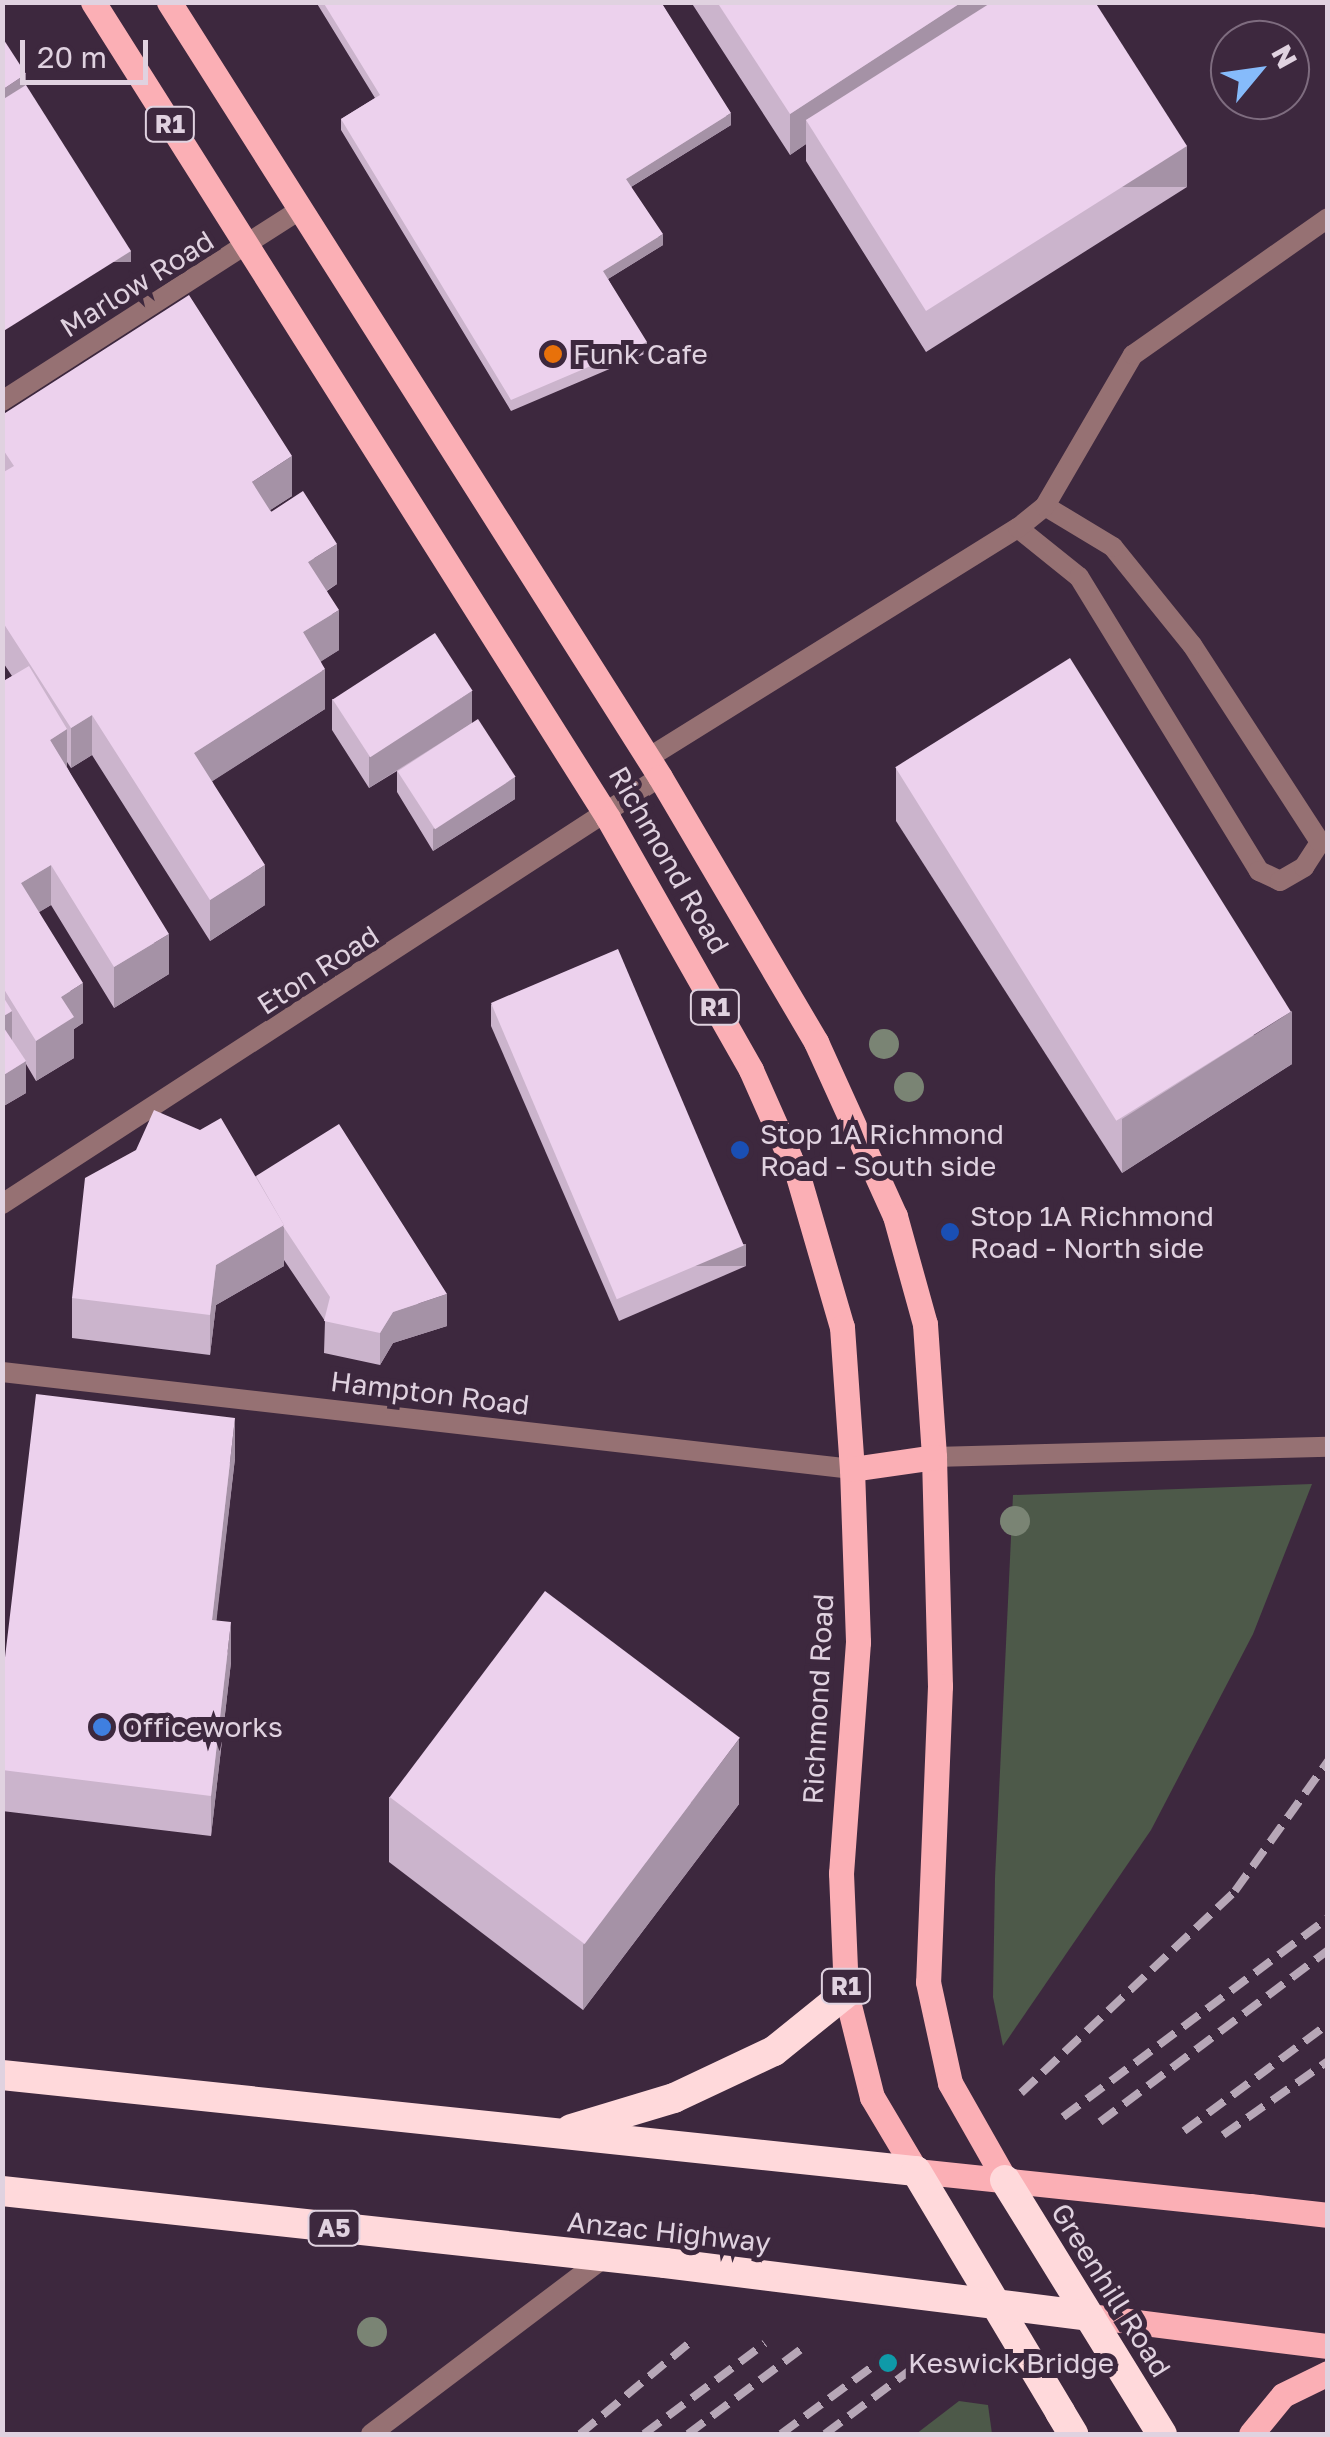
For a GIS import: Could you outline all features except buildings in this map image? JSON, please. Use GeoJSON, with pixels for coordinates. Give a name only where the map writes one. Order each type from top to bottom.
{"type":"FeatureCollection","features":[{"type":"Feature","properties":{"kind":"highway"},"geometry":{"type":"LineString","coordinates":[[559,2133],[674,2098],[774,2051],[846,1993]]}},
{"type":"Feature","properties":{"kind":"highway"},"geometry":{"type":"LineString","coordinates":[[2,2076],[916,2171]]}},
{"type":"Feature","properties":{"kind":"highway","name":"Richmond Road"},"geometry":{"type":"LineString","coordinates":[[916,2171],[996,2304]]}},
{"type":"Feature","properties":{"kind":"highway","name":"Greenhill Road"},"geometry":{"type":"LineString","coordinates":[[1005,2180],[1162,2434]]}},
{"type":"Feature","properties":{"kind":"highway","name":"Anzac Highway"},"geometry":{"type":"LineString","coordinates":[[2,2192],[665,2263],[1089,2316]]}},
{"type":"Feature","properties":{"kind":"highway","name":"R1"},"geometry":{"type":"LineString","coordinates":[[996,2304],[1067,2423]]}},
{"type":"Feature","properties":{"kind":"main road","name":"Richmond Road"},"geometry":{"type":"LineString","coordinates":[[93,2],[608,818],[751,1070],[798,1176],[842,1327],[852,1469],[858,1642],[841,1872],[846,1993],[872,2097],[916,2171]]}},
{"type":"Feature","properties":{"kind":"main road","name":"Richmond Road"},"geometry":{"type":"LineString","coordinates":[[169,2],[654,768],[816,1042],[875,1166],[925,1324],[934,1457],[940,1686],[927,1964],[950,2083],[1005,2180]]}},
{"type":"Feature","properties":{"kind":"main road"},"geometry":{"type":"LineString","coordinates":[[852,1469],[934,1457]]}},
{"type":"Feature","properties":{"kind":"main road"},"geometry":{"type":"LineString","coordinates":[[916,2171],[1328,2214]]}},
{"type":"Feature","properties":{"kind":"main road","name":"Anzac Highway"},"geometry":{"type":"LineString","coordinates":[[1089,2316],[1328,2346]]}},
{"type":"Feature","properties":{"kind":"main road"},"geometry":{"type":"LineString","coordinates":[[1251,2434],[1283,2395],[1328,2373]]}},
{"type":"Feature","properties":{"kind":"street","name":"Marlow Road"},"geometry":{"type":"LineString","coordinates":[[2,401],[298,211]]}},
{"type":"Feature","properties":{"kind":"street"},"geometry":{"type":"LineString","coordinates":[[1018,528],[1079,577],[1259,871],[1280,881],[1304,867],[1320,842],[1192,646],[1113,547],[1045,506],[1134,355],[1328,218]]}},
{"type":"Feature","properties":{"kind":"street","name":"Eton Road"},"geometry":{"type":"LineString","coordinates":[[2,1204],[608,818],[654,768],[1018,528],[1045,506]]}},
{"type":"Feature","properties":{"kind":"street","name":"Hampton Road"},"geometry":{"type":"LineString","coordinates":[[2,1372],[852,1469]]}},
{"type":"Feature","properties":{"kind":"street"},"geometry":{"type":"LineString","coordinates":[[934,1457],[1328,1447]]}},
{"type":"Feature","properties":{"kind":"street"},"geometry":{"type":"LineString","coordinates":[[371,2434],[605,2257]]}},
{"type":"Feature","properties":{"kind":"green space"},"geometry":{"type":"Polygon","coordinates":[[[1312,1484],[1253,1634],[1151,1830],[1003,2046],[993,1997],[995,1878],[1013,1495],[1312,1484]]]}},
{"type":"Feature","properties":{"kind":"green space"},"geometry":{"type":"Polygon","coordinates":[[[959,2401],[988,2405],[992,2434],[916,2434],[959,2401]]]}},
{"type":"Feature","properties":{"kind":"railway"},"geometry":{"type":"LineString","coordinates":[[1021,2093],[1235,1891],[1328,1761]]}},
{"type":"Feature","properties":{"kind":"railway"},"geometry":{"type":"LineString","coordinates":[[1063,2117],[1328,1918]]}},
{"type":"Feature","properties":{"kind":"railway"},"geometry":{"type":"LineString","coordinates":[[1100,2122],[1328,1950]]}},
{"type":"Feature","properties":{"kind":"railway"},"geometry":{"type":"LineString","coordinates":[[1184,2131],[1328,2024]]}},
{"type":"Feature","properties":{"kind":"railway"},"geometry":{"type":"LineString","coordinates":[[1223,2135],[1328,2061]]}},
{"type":"Feature","properties":{"kind":"railway"},"geometry":{"type":"LineString","coordinates":[[580,2434],[694,2339]]}},
{"type":"Feature","properties":{"kind":"railway"},"geometry":{"type":"LineString","coordinates":[[644,2434],[765,2343]]}},
{"type":"Feature","properties":{"kind":"railway"},"geometry":{"type":"LineString","coordinates":[[688,2434],[804,2347]]}},
{"type":"Feature","properties":{"kind":"railway"},"geometry":{"type":"LineString","coordinates":[[781,2434],[876,2364]]}},
{"type":"Feature","properties":{"kind":"railway"},"geometry":{"type":"LineString","coordinates":[[825,2434],[917,2365]]}},
{"type":"Feature","properties":{"kind":"place","name":"Funk Cafe"},"geometry":{"type":"Point","coordinates":[553,354]}},
{"type":"Feature","properties":{"kind":"place","name":"Stop 1A Richmond Road - South side"},"geometry":{"type":"Point","coordinates":[740,1150]}},
{"type":"Feature","properties":{"kind":"place","name":"Stop 1A Richmond Road - North side"},"geometry":{"type":"Point","coordinates":[950,1232]}},
{"type":"Feature","properties":{"kind":"place","name":"Officeworks"},"geometry":{"type":"Point","coordinates":[102,1727]}},
{"type":"Feature","properties":{"kind":"place","name":"Keswick Bridge"},"geometry":{"type":"Point","coordinates":[888,2363]}}]}
